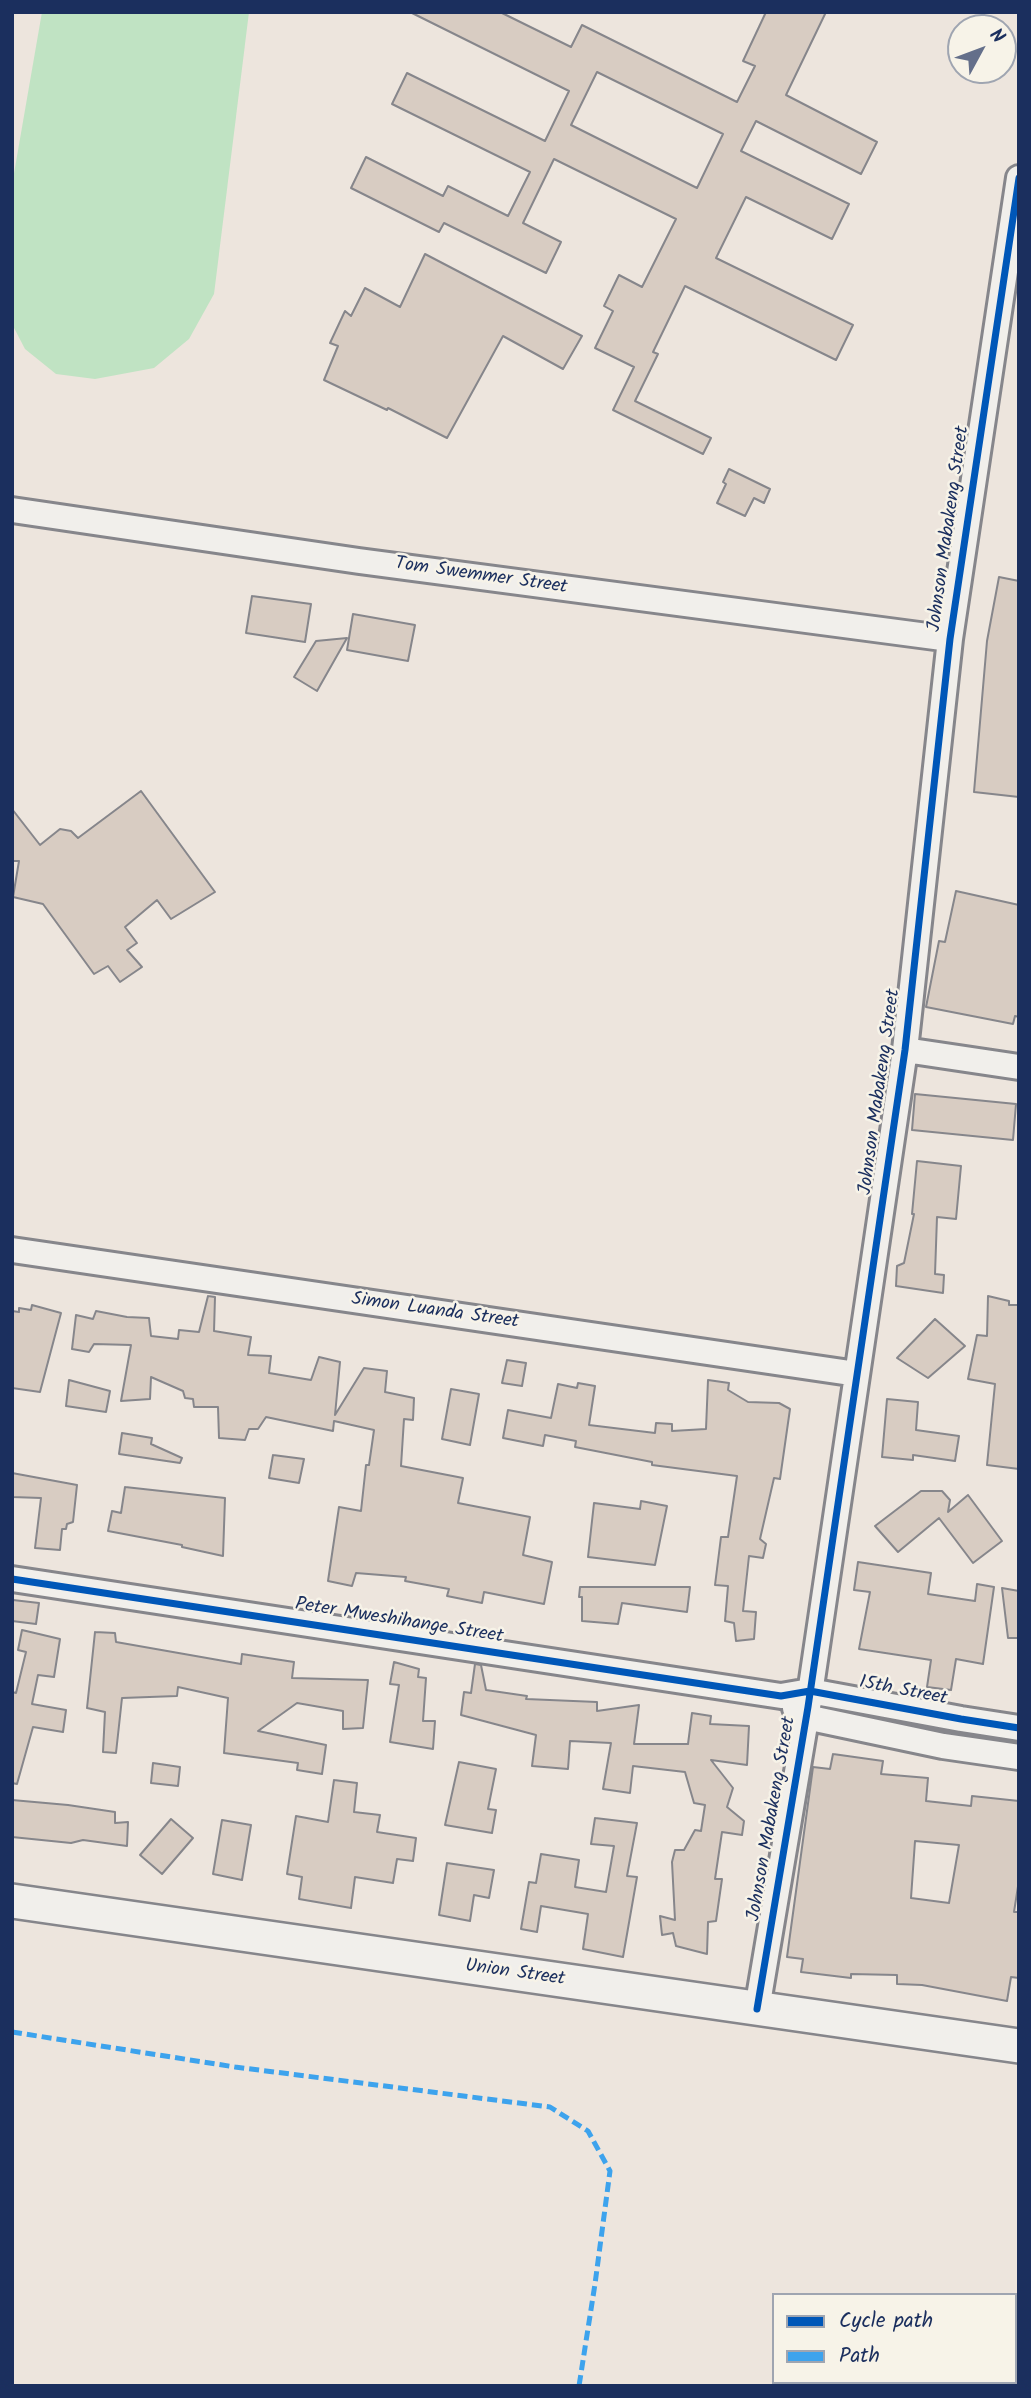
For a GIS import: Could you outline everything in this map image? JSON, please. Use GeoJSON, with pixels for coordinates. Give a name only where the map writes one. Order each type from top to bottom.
{"type":"FeatureCollection","features":[{"type":"Feature","properties":{"kind":"main road","name":"Union Street"},"geometry":{"type":"LineString","coordinates":[[12,1901],[1019,2046]]}},
{"type":"Feature","properties":{"kind":"street","name":"Johnson Mabakeng Street"},"geometry":{"type":"LineString","coordinates":[[757,2009],[806,1717],[905,1050],[950,639],[1013,259],[1019,178]]}},
{"type":"Feature","properties":{"kind":"street","name":"Tom Swemmer Street"},"geometry":{"type":"LineString","coordinates":[[12,510],[359,561],[950,639]]}},
{"type":"Feature","properties":{"kind":"street"},"geometry":{"type":"LineString","coordinates":[[905,1050],[1019,1067]]}},
{"type":"Feature","properties":{"kind":"street","name":"Simon Luanda Street"},"geometry":{"type":"LineString","coordinates":[[12,1250],[857,1374]]}},
{"type":"Feature","properties":{"kind":"street","name":"Peter Mweshihange Street"},"geometry":{"type":"LineString","coordinates":[[12,1579],[781,1696]]}},
{"type":"Feature","properties":{"kind":"street","name":"15th Street"},"geometry":{"type":"LineString","coordinates":[[781,1696],[810,1691],[961,1720],[1019,1728]]}},
{"type":"Feature","properties":{"kind":"street"},"geometry":{"type":"LineString","coordinates":[[781,1696],[806,1717],[943,1745],[1019,1757]]}},
{"type":"Feature","properties":{"kind":"green space"},"geometry":{"type":"Polygon","coordinates":[[[42,12],[249,12],[214,294],[189,339],[154,368],[95,379],[56,374],[25,349],[12,324],[12,185],[42,12]]]}},
{"type":"Feature","properties":{"kind":"building"},"geometry":{"type":"Polygon","coordinates":[[[410,12],[500,12],[571,47],[582,25],[737,102],[755,66],[743,61],[766,12],[826,12],[786,95],[877,142],[861,174],[756,121],[741,151],[849,204],[832,239],[746,197],[716,258],[853,325],[836,360],[685,286],[653,352],[658,354],[635,401],[711,438],[703,454],[613,410],[634,367],[595,348],[613,311],[604,306],[619,275],[642,287],[676,219],[554,159],[523,223],[561,242],[546,273],[444,223],[439,232],[351,188],[366,157],[443,196],[448,186],[508,216],[530,172],[392,104],[407,73],[545,141],[569,91],[410,12]],[[597,72],[571,125],[697,188],[723,134],[597,72]]]}},
{"type":"Feature","properties":{"kind":"building"},"geometry":{"type":"Polygon","coordinates":[[[425,254],[582,336],[563,369],[503,336],[447,438],[324,380],[338,346],[330,343],[345,311],[351,316],[365,288],[400,307],[425,254]]]}},
{"type":"Feature","properties":{"kind":"building"},"geometry":{"type":"Polygon","coordinates":[[[729,469],[770,489],[764,503],[754,498],[745,516],[717,503],[726,484],[723,482],[729,469]]]}},
{"type":"Feature","properties":{"kind":"building"},"geometry":{"type":"Polygon","coordinates":[[[999,577],[1019,581],[1019,797],[974,792],[987,641],[999,577]]]}},
{"type":"Feature","properties":{"kind":"building"},"geometry":{"type":"Polygon","coordinates":[[[252,596],[311,604],[305,642],[246,633],[252,596]]]}},
{"type":"Feature","properties":{"kind":"building"},"geometry":{"type":"Polygon","coordinates":[[[353,614],[415,625],[408,661],[347,650],[353,614]]]}},
{"type":"Feature","properties":{"kind":"building"},"geometry":{"type":"Polygon","coordinates":[[[347,638],[317,691],[294,677],[316,641],[347,638]]]}},
{"type":"Feature","properties":{"kind":"building"},"geometry":{"type":"Polygon","coordinates":[[[141,791],[215,892],[171,919],[157,900],[125,927],[137,943],[127,950],[142,967],[120,982],[108,966],[94,974],[43,904],[13,897],[19,861],[12,861],[12,809],[40,845],[60,829],[71,831],[78,838],[141,791]]]}},
{"type":"Feature","properties":{"kind":"building"},"geometry":{"type":"Polygon","coordinates":[[[956,891],[1019,905],[1019,1017],[1015,1016],[1013,1024],[926,1007],[939,941],[945,942],[956,891]]]}},
{"type":"Feature","properties":{"kind":"building"},"geometry":{"type":"Polygon","coordinates":[[[915,1094],[1016,1104],[1013,1140],[912,1130],[915,1094]]]}},
{"type":"Feature","properties":{"kind":"building"},"geometry":{"type":"Polygon","coordinates":[[[917,1161],[961,1166],[956,1219],[937,1217],[935,1274],[944,1275],[943,1293],[896,1286],[897,1266],[904,1263],[914,1214],[917,1161]]]}},
{"type":"Feature","properties":{"kind":"building"},"geometry":{"type":"Polygon","coordinates":[[[208,1296],[215,1297],[214,1331],[251,1337],[248,1355],[271,1356],[269,1373],[311,1380],[319,1357],[340,1362],[335,1415],[364,1368],[387,1371],[385,1392],[414,1398],[413,1420],[404,1419],[401,1466],[463,1478],[458,1503],[530,1517],[523,1555],[552,1562],[544,1604],[484,1592],[482,1603],[447,1596],[449,1589],[405,1581],[406,1577],[356,1573],[352,1586],[328,1581],[339,1507],[361,1511],[366,1465],[369,1465],[374,1430],[334,1421],[333,1431],[266,1417],[258,1429],[249,1429],[245,1440],[219,1438],[218,1407],[194,1407],[193,1399],[185,1398],[183,1391],[151,1377],[150,1399],[121,1401],[131,1345],[94,1344],[89,1352],[72,1349],[76,1315],[93,1319],[96,1311],[149,1318],[151,1336],[178,1339],[179,1330],[199,1332],[208,1296]]]}},
{"type":"Feature","properties":{"kind":"building"},"geometry":{"type":"Polygon","coordinates":[[[988,1296],[1009,1301],[1009,1305],[1019,1305],[1019,1469],[987,1465],[995,1384],[968,1379],[977,1335],[987,1336],[988,1296]]]}},
{"type":"Feature","properties":{"kind":"building"},"geometry":{"type":"Polygon","coordinates":[[[32,1305],[61,1313],[40,1392],[12,1388],[12,1311],[19,1312],[19,1308],[31,1310],[32,1305]]]}},
{"type":"Feature","properties":{"kind":"building"},"geometry":{"type":"Polygon","coordinates":[[[935,1319],[965,1346],[928,1378],[897,1358],[935,1319]]]}},
{"type":"Feature","properties":{"kind":"building"},"geometry":{"type":"Polygon","coordinates":[[[507,1360],[526,1363],[522,1386],[502,1383],[507,1360]]]}},
{"type":"Feature","properties":{"kind":"building"},"geometry":{"type":"Polygon","coordinates":[[[69,1380],[110,1391],[106,1412],[66,1406],[69,1380]]]}},
{"type":"Feature","properties":{"kind":"building"},"geometry":{"type":"Polygon","coordinates":[[[708,1380],[729,1383],[728,1390],[748,1402],[779,1403],[790,1409],[780,1479],[774,1478],[760,1539],[766,1544],[763,1558],[749,1556],[743,1611],[756,1612],[754,1639],[736,1641],[734,1623],[725,1621],[728,1586],[715,1585],[721,1537],[728,1537],[737,1476],[652,1465],[652,1462],[575,1447],[576,1441],[545,1435],[543,1446],[503,1438],[508,1410],[551,1418],[558,1384],[577,1388],[578,1383],[595,1386],[589,1425],[655,1433],[656,1423],[672,1424],[672,1431],[706,1429],[708,1380]]]}},
{"type":"Feature","properties":{"kind":"building"},"geometry":{"type":"Polygon","coordinates":[[[451,1389],[479,1394],[470,1445],[442,1439],[451,1389]]]}},
{"type":"Feature","properties":{"kind":"building"},"geometry":{"type":"Polygon","coordinates":[[[887,1399],[918,1402],[916,1430],[959,1436],[955,1461],[913,1455],[913,1460],[882,1457],[887,1399]]]}},
{"type":"Feature","properties":{"kind":"building"},"geometry":{"type":"Polygon","coordinates":[[[122,1433],[152,1438],[151,1444],[182,1458],[180,1463],[119,1454],[122,1433]]]}},
{"type":"Feature","properties":{"kind":"building"},"geometry":{"type":"Polygon","coordinates":[[[273,1455],[304,1459],[299,1483],[269,1478],[273,1455]]]}},
{"type":"Feature","properties":{"kind":"building"},"geometry":{"type":"Polygon","coordinates":[[[12,1473],[77,1485],[73,1522],[67,1524],[66,1529],[62,1529],[60,1550],[35,1548],[41,1498],[12,1497],[12,1473]]]}},
{"type":"Feature","properties":{"kind":"building"},"geometry":{"type":"Polygon","coordinates":[[[125,1487],[225,1498],[223,1556],[108,1531],[112,1511],[121,1513],[125,1487]]]}},
{"type":"Feature","properties":{"kind":"building"},"geometry":{"type":"Polygon","coordinates":[[[921,1491],[942,1491],[950,1500],[948,1512],[968,1495],[1002,1541],[973,1563],[939,1518],[898,1552],[875,1526],[921,1491]]]}},
{"type":"Feature","properties":{"kind":"building"},"geometry":{"type":"Polygon","coordinates":[[[641,1501],[667,1506],[655,1565],[588,1557],[594,1503],[640,1509],[641,1501]]]}},
{"type":"Feature","properties":{"kind":"building"},"geometry":{"type":"Polygon","coordinates":[[[858,1562],[931,1573],[928,1594],[975,1601],[977,1584],[994,1587],[983,1664],[956,1659],[951,1690],[927,1687],[931,1660],[859,1649],[870,1592],[854,1590],[858,1562]]]}},
{"type":"Feature","properties":{"kind":"building"},"geometry":{"type":"Polygon","coordinates":[[[580,1587],[690,1587],[687,1612],[622,1603],[618,1624],[582,1621],[580,1587]]]}},
{"type":"Feature","properties":{"kind":"building"},"geometry":{"type":"Polygon","coordinates":[[[1002,1588],[1019,1591],[1019,1638],[1008,1638],[1002,1588]]]}},
{"type":"Feature","properties":{"kind":"building"},"geometry":{"type":"Polygon","coordinates":[[[13,1600],[39,1603],[36,1624],[12,1621],[13,1600]]]}},
{"type":"Feature","properties":{"kind":"building"},"geometry":{"type":"Polygon","coordinates":[[[22,1630],[60,1639],[54,1677],[38,1675],[32,1704],[66,1710],[63,1732],[33,1727],[17,1784],[12,1783],[12,1692],[16,1693],[26,1652],[18,1650],[22,1630]]]}},
{"type":"Feature","properties":{"kind":"building"},"geometry":{"type":"Polygon","coordinates":[[[95,1632],[115,1633],[116,1642],[241,1664],[242,1654],[294,1662],[292,1678],[368,1680],[363,1728],[343,1729],[343,1711],[297,1703],[258,1731],[326,1745],[322,1774],[297,1770],[298,1763],[224,1753],[228,1698],[178,1687],[177,1696],[122,1698],[116,1753],[103,1752],[105,1712],[87,1708],[95,1632]]]}},
{"type":"Feature","properties":{"kind":"building"},"geometry":{"type":"Polygon","coordinates":[[[394,1662],[419,1669],[418,1677],[426,1678],[423,1721],[435,1721],[433,1749],[390,1742],[399,1685],[390,1684],[394,1662]]]}},
{"type":"Feature","properties":{"kind":"building"},"geometry":{"type":"Polygon","coordinates":[[[475,1664],[481,1665],[486,1690],[527,1696],[526,1699],[597,1702],[597,1711],[639,1705],[634,1744],[688,1744],[692,1713],[711,1716],[710,1724],[749,1726],[747,1765],[711,1760],[733,1788],[727,1807],[744,1821],[742,1835],[722,1832],[715,1879],[722,1879],[716,1921],[708,1922],[707,1954],[676,1946],[673,1933],[662,1935],[660,1916],[675,1920],[672,1862],[675,1850],[684,1850],[695,1830],[701,1831],[705,1805],[694,1803],[685,1772],[633,1766],[630,1793],[603,1789],[611,1743],[570,1741],[568,1769],[532,1766],[536,1735],[461,1715],[464,1692],[471,1693],[475,1664]]]}},
{"type":"Feature","properties":{"kind":"building"},"geometry":{"type":"Polygon","coordinates":[[[833,1754],[883,1761],[881,1774],[928,1778],[926,1801],[971,1806],[972,1796],[1019,1801],[1019,1880],[1014,1912],[1019,1912],[1019,1978],[1011,1977],[1007,2001],[922,1985],[897,1984],[897,1975],[851,1974],[851,1978],[801,1972],[803,1959],[787,1957],[813,1767],[830,1769],[833,1754]],[[915,1841],[911,1898],[949,1903],[959,1845],[915,1841]]]}},
{"type":"Feature","properties":{"kind":"building"},"geometry":{"type":"Polygon","coordinates":[[[459,1762],[496,1769],[488,1809],[496,1810],[492,1833],[445,1825],[459,1762]]]}},
{"type":"Feature","properties":{"kind":"building"},"geometry":{"type":"Polygon","coordinates":[[[153,1763],[180,1767],[178,1786],[151,1783],[153,1763]]]}},
{"type":"Feature","properties":{"kind":"building"},"geometry":{"type":"Polygon","coordinates":[[[334,1780],[357,1783],[354,1812],[380,1815],[377,1832],[416,1838],[413,1861],[397,1859],[393,1883],[355,1877],[351,1908],[299,1899],[302,1877],[287,1874],[296,1816],[328,1822],[334,1780]]]}},
{"type":"Feature","properties":{"kind":"building"},"geometry":{"type":"Polygon","coordinates":[[[12,1800],[115,1812],[115,1823],[128,1822],[127,1846],[83,1840],[71,1843],[12,1837],[12,1800]]]}},
{"type":"Feature","properties":{"kind":"building"},"geometry":{"type":"Polygon","coordinates":[[[595,1818],[637,1823],[627,1876],[637,1877],[623,1957],[583,1949],[588,1914],[541,1906],[537,1932],[521,1929],[529,1882],[536,1883],[541,1854],[579,1860],[575,1887],[606,1892],[614,1846],[591,1844],[595,1818]]]}},
{"type":"Feature","properties":{"kind":"building"},"geometry":{"type":"Polygon","coordinates":[[[171,1819],[193,1838],[162,1874],[140,1855],[171,1819]]]}},
{"type":"Feature","properties":{"kind":"building"},"geometry":{"type":"Polygon","coordinates":[[[222,1820],[251,1825],[242,1880],[213,1874],[222,1820]]]}},
{"type":"Feature","properties":{"kind":"building"},"geometry":{"type":"Polygon","coordinates":[[[447,1863],[494,1870],[489,1898],[474,1895],[470,1921],[439,1915],[447,1863]]]}},
{"type":"Feature","properties":{"kind":"marked path"},"geometry":{"type":"LineString","coordinates":[[12,2032],[235,2067],[550,2107],[588,2131],[610,2171],[579,2386]]}},
{"type":"Feature","properties":{"kind":"cycle path"},"geometry":{"type":"LineString","coordinates":[[757,2009],[808,1707],[905,1050],[950,639],[1019,178]]}},
{"type":"Feature","properties":{"kind":"cycle path"},"geometry":{"type":"LineString","coordinates":[[12,1579],[781,1696],[810,1691],[1019,1728]]}}]}
